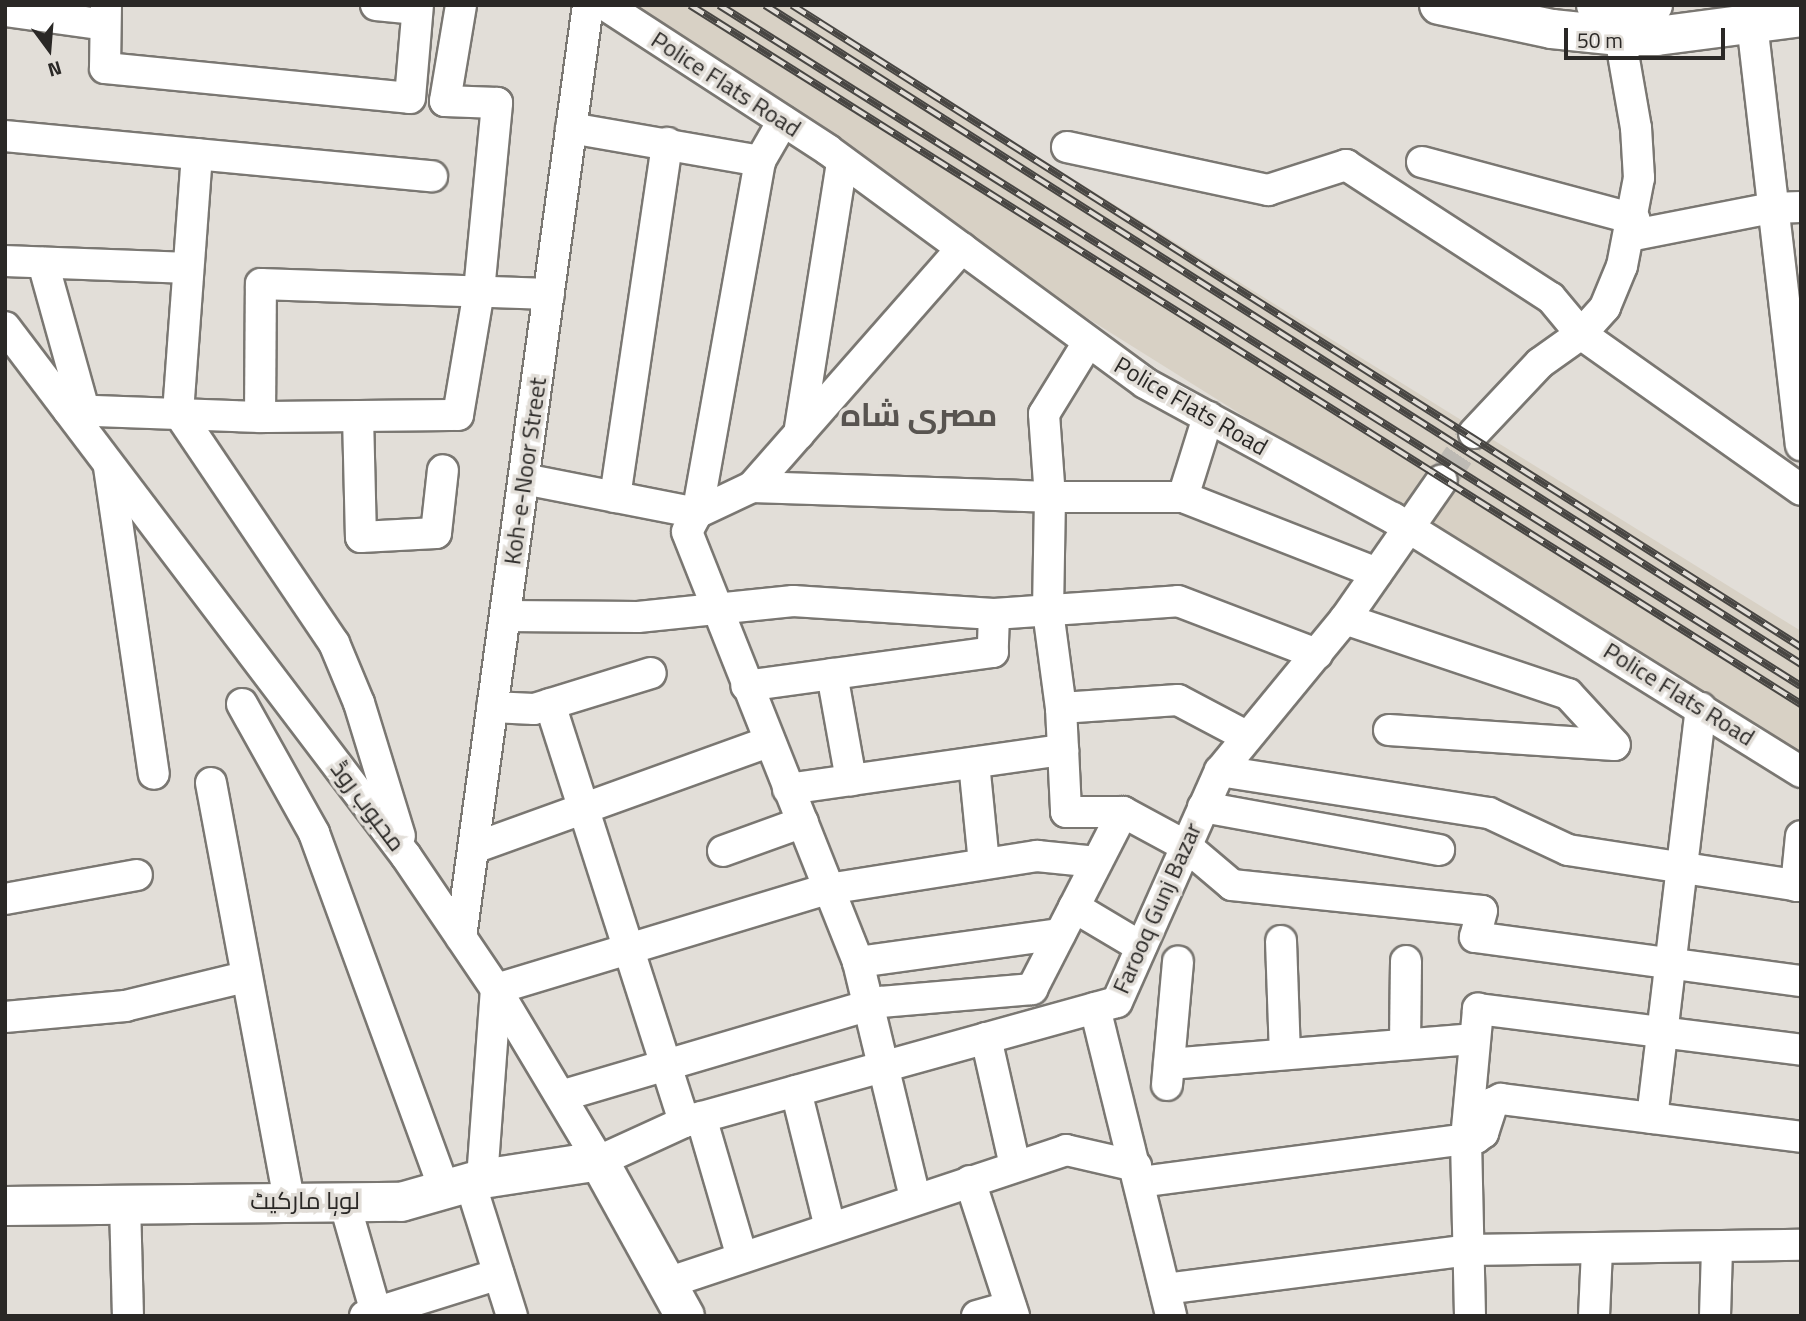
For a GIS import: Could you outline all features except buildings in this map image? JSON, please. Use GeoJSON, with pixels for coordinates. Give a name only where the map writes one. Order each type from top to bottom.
{"type":"FeatureCollection","features":[{"type":"Feature","properties":{"kind":"main road"},"geometry":{"type":"LineString","coordinates":[[1439,5],[1552,29],[1624,12],[1657,36],[1801,17]]}},
{"type":"Feature","properties":{"kind":"main road","name":"لوہا مارکیٹ"},"geometry":{"type":"LineString","coordinates":[[5,1206],[289,1201],[401,1202],[465,1183],[599,1161]]}},
{"type":"Feature","properties":{"kind":"main road","name":"محبوب روڈ"},"geometry":{"type":"LineString","coordinates":[[599,1161],[685,1316]]}},
{"type":"Feature","properties":{"kind":"street"},"geometry":{"type":"LineString","coordinates":[[5,11],[99,14],[104,68],[410,98],[417,7],[376,5]]}},
{"type":"Feature","properties":{"kind":"street"},"geometry":{"type":"LineString","coordinates":[[43,262],[76,410],[260,417],[458,415],[479,291],[497,103],[445,101],[461,5]]}},
{"type":"Feature","properties":{"kind":"street","name":"Koh-e-Noor Street"},"geometry":{"type":"LineString","coordinates":[[461,937],[588,5]]}},
{"type":"Feature","properties":{"kind":"street","name":"Police Flats Road"},"geometry":{"type":"LineString","coordinates":[[605,5],[842,162],[962,248],[1087,344],[1208,417],[1408,527],[1801,772]]}},
{"type":"Feature","properties":{"kind":"street"},"geometry":{"type":"LineString","coordinates":[[1474,433],[1540,363],[1581,334],[1605,307],[1631,228],[1639,178],[1624,12]]}},
{"type":"Feature","properties":{"kind":"street"},"geometry":{"type":"LineString","coordinates":[[1752,23],[1786,208],[1801,445]]}},
{"type":"Feature","properties":{"kind":"street"},"geometry":{"type":"LineString","coordinates":[[783,121],[760,161],[697,513],[687,532],[858,962],[915,1198]]}},
{"type":"Feature","properties":{"kind":"street"},"geometry":{"type":"LineString","coordinates":[[572,128],[760,161]]}},
{"type":"Feature","properties":{"kind":"street"},"geometry":{"type":"LineString","coordinates":[[5,136],[432,177]]}},
{"type":"Feature","properties":{"kind":"street"},"geometry":{"type":"LineString","coordinates":[[615,497],[667,143]]}},
{"type":"Feature","properties":{"kind":"street"},"geometry":{"type":"LineString","coordinates":[[1067,147],[1268,190],[1346,165],[1552,298],[1581,334],[1801,490]]}},
{"type":"Feature","properties":{"kind":"street"},"geometry":{"type":"LineString","coordinates":[[197,154],[178,412],[334,643],[359,703],[406,856]]}},
{"type":"Feature","properties":{"kind":"street"},"geometry":{"type":"LineString","coordinates":[[799,434],[842,162]]}},
{"type":"Feature","properties":{"kind":"street"},"geometry":{"type":"LineString","coordinates":[[1422,162],[1631,228],[1786,208]]}},
{"type":"Feature","properties":{"kind":"street"},"geometry":{"type":"LineString","coordinates":[[524,479],[697,513],[752,487],[962,248]]}},
{"type":"Feature","properties":{"kind":"street"},"geometry":{"type":"LineString","coordinates":[[5,261],[188,268]]}},
{"type":"Feature","properties":{"kind":"street"},"geometry":{"type":"LineString","coordinates":[[260,417],[261,285],[549,294]]}},
{"type":"Feature","properties":{"kind":"street","name":"محبوب روڈ"},"geometry":{"type":"LineString","coordinates":[[5,327],[76,410],[109,463],[406,856],[496,989],[599,1161]]}},
{"type":"Feature","properties":{"kind":"street"},"geometry":{"type":"LineString","coordinates":[[1087,344],[1044,414],[1050,497],[1048,611],[1061,708],[1066,812],[1123,812],[1186,846],[1232,886],[1482,911],[1475,937],[1801,981]]}},
{"type":"Feature","properties":{"kind":"street"},"geometry":{"type":"LineString","coordinates":[[358,416],[361,537],[436,533],[443,470]]}},
{"type":"Feature","properties":{"kind":"street"},"geometry":{"type":"LineString","coordinates":[[1183,497],[1208,417]]}},
{"type":"Feature","properties":{"kind":"street"},"geometry":{"type":"LineString","coordinates":[[109,463],[154,774]]}},
{"type":"Feature","properties":{"kind":"street","name":"Farooq Gunj Bazar"},"geometry":{"type":"LineString","coordinates":[[599,1161],[692,1119],[1117,1002],[1220,771],[1246,736],[1345,620],[1442,480]]}},
{"type":"Feature","properties":{"kind":"street"},"geometry":{"type":"LineString","coordinates":[[752,487],[1050,497],[1183,497],[1377,573]]}},
{"type":"Feature","properties":{"kind":"street"},"geometry":{"type":"LineString","coordinates":[[505,615],[638,617],[793,601],[994,614],[1178,601],[1317,654]]}},
{"type":"Feature","properties":{"kind":"street"},"geometry":{"type":"LineString","coordinates":[[746,685],[993,653],[994,614]]}},
{"type":"Feature","properties":{"kind":"street"},"geometry":{"type":"LineString","coordinates":[[1345,620],[1568,694],[1615,745],[1389,730]]}},
{"type":"Feature","properties":{"kind":"street"},"geometry":{"type":"LineString","coordinates":[[492,707],[534,709],[651,673]]}},
{"type":"Feature","properties":{"kind":"street"},"geometry":{"type":"LineString","coordinates":[[832,674],[851,780]]}},
{"type":"Feature","properties":{"kind":"street"},"geometry":{"type":"LineString","coordinates":[[1061,708],[1178,700],[1246,736]]}},
{"type":"Feature","properties":{"kind":"street"},"geometry":{"type":"LineString","coordinates":[[242,704],[314,834],[465,1183],[512,1316]]}},
{"type":"Feature","properties":{"kind":"street"},"geometry":{"type":"LineString","coordinates":[[550,704],[582,812],[667,1065],[692,1119],[742,1257]]}},
{"type":"Feature","properties":{"kind":"street"},"geometry":{"type":"LineString","coordinates":[[1651,1118],[1701,708]]}},
{"type":"Feature","properties":{"kind":"street"},"geometry":{"type":"LineString","coordinates":[[474,848],[582,812],[769,742]]}},
{"type":"Feature","properties":{"kind":"street"},"geometry":{"type":"LineString","coordinates":[[788,789],[1063,750]]}},
{"type":"Feature","properties":{"kind":"street"},"geometry":{"type":"LineString","coordinates":[[974,763],[984,864]]}},
{"type":"Feature","properties":{"kind":"street"},"geometry":{"type":"LineString","coordinates":[[1220,771],[1489,813],[1568,850],[1798,886],[1801,836]]}},
{"type":"Feature","properties":{"kind":"street"},"geometry":{"type":"LineString","coordinates":[[211,783],[245,977],[289,1201]]}},
{"type":"Feature","properties":{"kind":"street"},"geometry":{"type":"LineString","coordinates":[[1203,807],[1439,850]]}},
{"type":"Feature","properties":{"kind":"street"},"geometry":{"type":"LineString","coordinates":[[561,1096],[869,1006],[1032,989],[1123,812]]}},
{"type":"Feature","properties":{"kind":"street"},"geometry":{"type":"LineString","coordinates":[[723,851],[803,822]]}},
{"type":"Feature","properties":{"kind":"street"},"geometry":{"type":"LineString","coordinates":[[465,1183],[496,989],[828,889],[1037,856],[1097,862]]}},
{"type":"Feature","properties":{"kind":"street"},"geometry":{"type":"LineString","coordinates":[[5,899],[136,875]]}},
{"type":"Feature","properties":{"kind":"street"},"geometry":{"type":"LineString","coordinates":[[1074,907],[1141,947]]}},
{"type":"Feature","properties":{"kind":"street"},"geometry":{"type":"LineString","coordinates":[[858,962],[1060,934]]}},
{"type":"Feature","properties":{"kind":"street"},"geometry":{"type":"LineString","coordinates":[[1281,941],[1285,1054]]}},
{"type":"Feature","properties":{"kind":"street"},"geometry":{"type":"LineString","coordinates":[[1178,961],[1168,1074],[1285,1054],[1472,1039]]}},
{"type":"Feature","properties":{"kind":"street"},"geometry":{"type":"LineString","coordinates":[[1405,1044],[1406,961]]}},
{"type":"Feature","properties":{"kind":"street"},"geometry":{"type":"LineString","coordinates":[[5,1017],[125,1006],[245,977]]}},
{"type":"Feature","properties":{"kind":"street"},"geometry":{"type":"LineString","coordinates":[[1095,1008],[1168,1303],[1468,1250],[1801,1245]]}},
{"type":"Feature","properties":{"kind":"street"},"geometry":{"type":"LineString","coordinates":[[1470,1316],[1466,1139],[1475,1012],[1483,1008],[1801,1050]]}},
{"type":"Feature","properties":{"kind":"street"},"geometry":{"type":"LineString","coordinates":[[986,1038],[1015,1166]]}},
{"type":"Feature","properties":{"kind":"street"},"geometry":{"type":"LineString","coordinates":[[796,1091],[830,1227]]}},
{"type":"Feature","properties":{"kind":"street"},"geometry":{"type":"LineString","coordinates":[[667,1283],[915,1198],[1066,1150],[1138,1174],[1466,1139],[1481,1136],[1493,1103],[1501,1099],[1801,1137]]}},
{"type":"Feature","properties":{"kind":"street"},"geometry":{"type":"LineString","coordinates":[[970,1181],[1012,1311],[977,1316]]}},
{"type":"Feature","properties":{"kind":"street"},"geometry":{"type":"LineString","coordinates":[[344,1201],[373,1315],[499,1274]]}},
{"type":"Feature","properties":{"kind":"street"},"geometry":{"type":"LineString","coordinates":[[125,1203],[128,1316]]}},
{"type":"Feature","properties":{"kind":"street"},"geometry":{"type":"LineString","coordinates":[[1715,1316],[1717,1248]]}},
{"type":"Feature","properties":{"kind":"street"},"geometry":{"type":"LineString","coordinates":[[1594,1316],[1597,1249]]}},
{"type":"Feature","properties":{"kind":"shaded area"},"geometry":{"type":"Polygon","coordinates":[[[631,5],[793,5],[1801,631],[1801,765],[969,244],[631,5]]]}},
{"type":"Feature","properties":{"kind":"tunnel"},"geometry":{"type":"LineString","coordinates":[[1442,480],[1474,433]]}},
{"type":"Feature","properties":{"kind":"railway"},"geometry":{"type":"LineString","coordinates":[[690,5],[1801,704]]}},
{"type":"Feature","properties":{"kind":"railway"},"geometry":{"type":"LineString","coordinates":[[719,5],[1801,686]]}},
{"type":"Feature","properties":{"kind":"railway"},"geometry":{"type":"LineString","coordinates":[[765,5],[1801,664]]}},
{"type":"Feature","properties":{"kind":"railway"},"geometry":{"type":"LineString","coordinates":[[792,5],[1801,647]]}},
{"type":"Feature","properties":{"kind":"district","name":"مصری شاہ"},"geometry":{"type":"Point","coordinates":[919,414]}}]}
